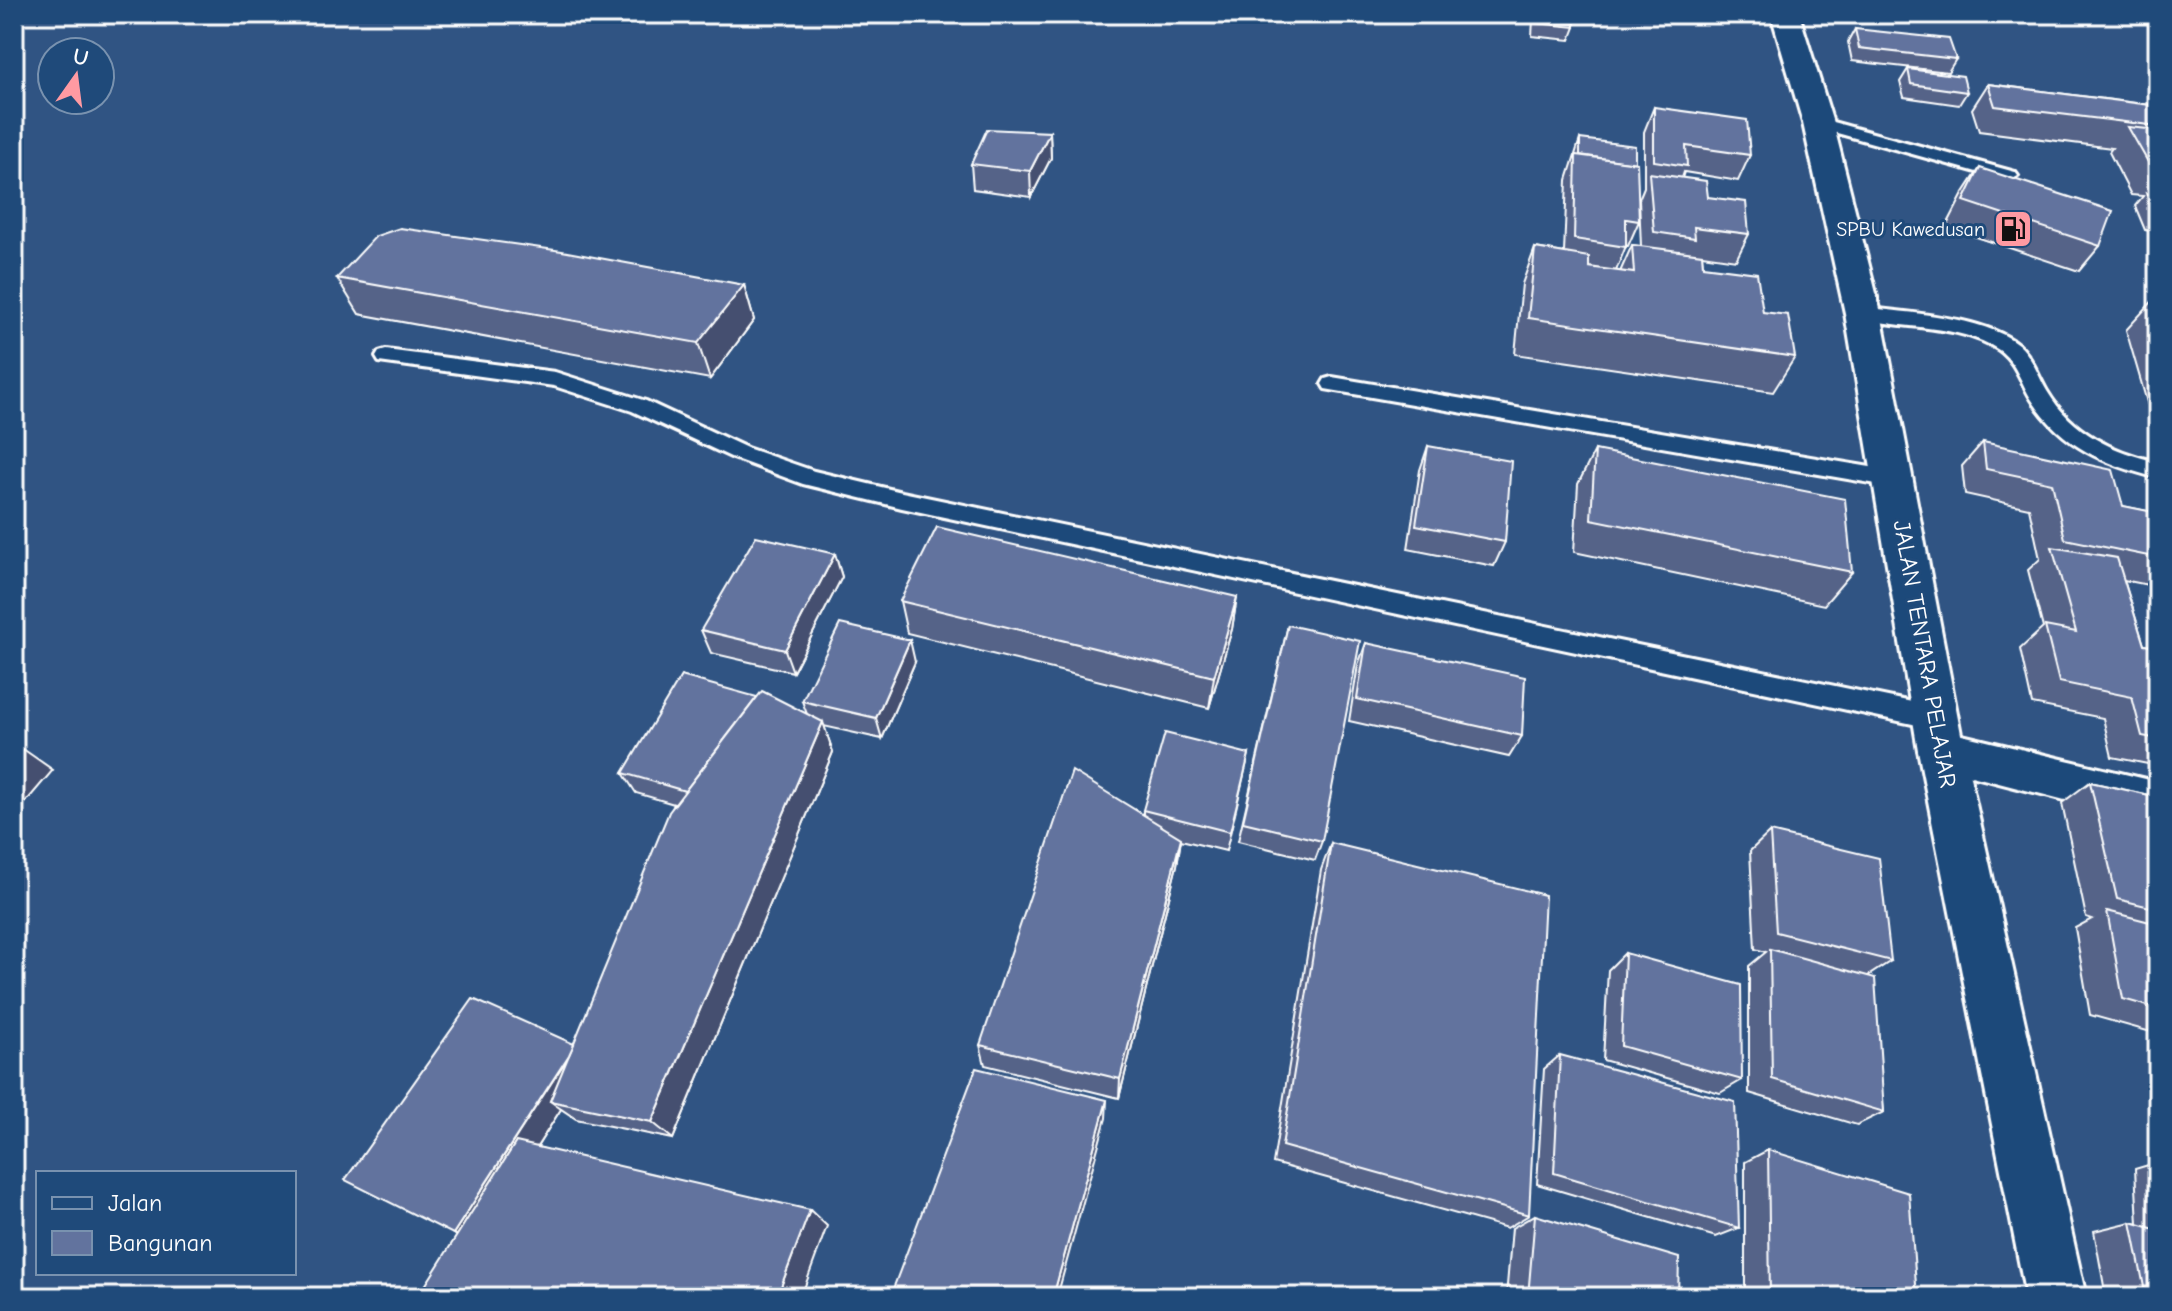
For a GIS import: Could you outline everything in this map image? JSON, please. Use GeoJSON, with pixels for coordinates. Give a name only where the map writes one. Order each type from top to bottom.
{"type":"FeatureCollection","features":[{"type":"Feature","properties":{"kind":"main road","name":"JALAN TENTARA PELAJAR"},"geometry":{"type":"LineString","coordinates":[[1785,14],[1818,123],[1863,313],[1939,734],[2056,1297]]}},
{"type":"Feature","properties":{"kind":"main road"},"geometry":{"type":"LineString","coordinates":[[1939,734],[2158,803]]}},
{"type":"Feature","properties":{"kind":"lane"},"geometry":{"type":"LineString","coordinates":[[1818,123],[2009,176]]}},
{"type":"Feature","properties":{"kind":"lane"},"geometry":{"type":"LineString","coordinates":[[1863,313],[1974,333],[2010,347],[2022,362],[2048,410],[2066,432],[2098,451],[2158,470]]}},
{"type":"Feature","properties":{"kind":"lane"},"geometry":{"type":"LineString","coordinates":[[386,357],[555,379],[639,406],[740,453],[811,478],[1939,734]]}},
{"type":"Feature","properties":{"kind":"lane"},"geometry":{"type":"LineString","coordinates":[[1332,384],[1894,479]]}},
{"type":"Feature","properties":{"kind":"building"},"geometry":{"type":"Polygon","coordinates":[[[1536,14],[1574,14],[1575,27],[1536,23],[1536,14]]]}},
{"type":"Feature","properties":{"kind":"building"},"geometry":{"type":"Polygon","coordinates":[[[1855,29],[1949,39],[1956,59],[1859,48],[1855,29]]]}},
{"type":"Feature","properties":{"kind":"building"},"geometry":{"type":"Polygon","coordinates":[[[1908,69],[1963,76],[1967,92],[1911,84],[1908,69]]]}},
{"type":"Feature","properties":{"kind":"building"},"geometry":{"type":"Polygon","coordinates":[[[1988,84],[2158,106],[2158,126],[1995,106],[1988,84]]]}},
{"type":"Feature","properties":{"kind":"building"},"geometry":{"type":"Polygon","coordinates":[[[1654,107],[1747,120],[1750,155],[1686,146],[1687,166],[1654,161],[1654,107]]]}},
{"type":"Feature","properties":{"kind":"building"},"geometry":{"type":"Polygon","coordinates":[[[2128,127],[2158,130],[2158,170],[2152,169],[2128,127]]]}},
{"type":"Feature","properties":{"kind":"building"},"geometry":{"type":"Polygon","coordinates":[[[987,129],[1050,132],[1030,171],[971,164],[987,129]]]}},
{"type":"Feature","properties":{"kind":"building"},"geometry":{"type":"Polygon","coordinates":[[[1580,139],[1635,146],[1635,163],[1580,155],[1580,139]]]}},
{"type":"Feature","properties":{"kind":"building"},"geometry":{"type":"Polygon","coordinates":[[[1576,155],[1637,163],[1639,221],[1626,219],[1626,247],[1574,239],[1576,155]]]}},
{"type":"Feature","properties":{"kind":"building"},"geometry":{"type":"Polygon","coordinates":[[[1980,168],[2113,211],[2100,246],[1964,201],[1980,168]]]}},
{"type":"Feature","properties":{"kind":"building"},"geometry":{"type":"Polygon","coordinates":[[[1649,173],[1706,181],[1708,197],[1746,202],[1749,234],[1694,227],[1695,238],[1654,232],[1649,173]]]}},
{"type":"Feature","properties":{"kind":"building"},"geometry":{"type":"Polygon","coordinates":[[[2146,193],[2158,195],[2158,217],[2156,217],[2146,193]]]}},
{"type":"Feature","properties":{"kind":"building"},"geometry":{"type":"Polygon","coordinates":[[[400,228],[562,251],[744,285],[698,343],[337,278],[376,236],[400,228]]]}},
{"type":"Feature","properties":{"kind":"building"},"geometry":{"type":"Polygon","coordinates":[[[1632,245],[1702,254],[1703,266],[1757,273],[1763,312],[1788,315],[1795,357],[1528,318],[1535,248],[1589,257],[1589,267],[1634,273],[1632,245]]]}},
{"type":"Feature","properties":{"kind":"building"},"geometry":{"type":"Polygon","coordinates":[[[1983,442],[2113,470],[2123,506],[2158,513],[2158,558],[2065,539],[2052,483],[1986,469],[1983,442]]]}},
{"type":"Feature","properties":{"kind":"building"},"geometry":{"type":"Polygon","coordinates":[[[1428,446],[1511,461],[1505,542],[1416,525],[1428,446]]]}},
{"type":"Feature","properties":{"kind":"building"},"geometry":{"type":"Polygon","coordinates":[[[1595,450],[1845,499],[1852,572],[1591,519],[1595,450]]]}},
{"type":"Feature","properties":{"kind":"building"},"geometry":{"type":"Polygon","coordinates":[[[937,527],[1237,597],[1214,677],[900,601],[937,527]]]}},
{"type":"Feature","properties":{"kind":"building"},"geometry":{"type":"Polygon","coordinates":[[[756,536],[835,554],[785,650],[701,630],[756,536]]]}},
{"type":"Feature","properties":{"kind":"building"},"geometry":{"type":"Polygon","coordinates":[[[2052,547],[2117,558],[2144,645],[2158,647],[2158,739],[2142,736],[2132,697],[2059,682],[2045,626],[2076,632],[2052,547]]]}},
{"type":"Feature","properties":{"kind":"building"},"geometry":{"type":"Polygon","coordinates":[[[840,624],[910,640],[876,718],[802,701],[840,624]]]}},
{"type":"Feature","properties":{"kind":"building"},"geometry":{"type":"Polygon","coordinates":[[[1288,625],[1360,641],[1322,841],[1243,822],[1288,625]]]}},
{"type":"Feature","properties":{"kind":"building"},"geometry":{"type":"Polygon","coordinates":[[[1366,643],[1525,677],[1522,736],[1357,699],[1366,643]]]}},
{"type":"Feature","properties":{"kind":"building"},"geometry":{"type":"Polygon","coordinates":[[[681,676],[757,697],[685,791],[623,773],[681,676]]]}},
{"type":"Feature","properties":{"kind":"building"},"geometry":{"type":"Polygon","coordinates":[[[762,691],[823,722],[652,1122],[550,1101],[669,812],[762,691]]]}},
{"type":"Feature","properties":{"kind":"building"},"geometry":{"type":"Polygon","coordinates":[[[1165,733],[1249,754],[1230,832],[1143,810],[1165,733]]]}},
{"type":"Feature","properties":{"kind":"building"},"geometry":{"type":"Polygon","coordinates":[[[14,747],[23,749],[14,760],[14,747]]]}},
{"type":"Feature","properties":{"kind":"building"},"geometry":{"type":"Polygon","coordinates":[[[1072,771],[1181,838],[1120,1079],[980,1045],[1072,771]]]}},
{"type":"Feature","properties":{"kind":"building"},"geometry":{"type":"Polygon","coordinates":[[[2090,782],[2158,797],[2158,909],[2117,899],[2090,782]]]}},
{"type":"Feature","properties":{"kind":"building"},"geometry":{"type":"Polygon","coordinates":[[[1770,832],[1879,858],[1891,961],[1776,932],[1770,832]]]}},
{"type":"Feature","properties":{"kind":"building"},"geometry":{"type":"Polygon","coordinates":[[[1331,843],[1545,895],[1529,1215],[1282,1146],[1331,843]]]}},
{"type":"Feature","properties":{"kind":"building"},"geometry":{"type":"Polygon","coordinates":[[[2107,911],[2158,924],[2158,1009],[2123,999],[2107,911]]]}},
{"type":"Feature","properties":{"kind":"building"},"geometry":{"type":"Polygon","coordinates":[[[1770,949],[1875,978],[1884,1112],[1772,1079],[1770,949]]]}},
{"type":"Feature","properties":{"kind":"building"},"geometry":{"type":"Polygon","coordinates":[[[1625,953],[1741,985],[1742,1080],[1621,1046],[1625,953]]]}},
{"type":"Feature","properties":{"kind":"building"},"geometry":{"type":"Polygon","coordinates":[[[473,999],[574,1044],[453,1234],[345,1180],[473,999]]]}},
{"type":"Feature","properties":{"kind":"building"},"geometry":{"type":"Polygon","coordinates":[[[1560,1055],[1735,1102],[1739,1228],[1554,1173],[1560,1055]]]}},
{"type":"Feature","properties":{"kind":"building"},"geometry":{"type":"Polygon","coordinates":[[[976,1068],[1107,1100],[1053,1297],[890,1297],[976,1068]]]}},
{"type":"Feature","properties":{"kind":"building"},"geometry":{"type":"Polygon","coordinates":[[[516,1142],[810,1210],[777,1297],[418,1297],[516,1142]]]}},
{"type":"Feature","properties":{"kind":"building"},"geometry":{"type":"Polygon","coordinates":[[[1768,1150],[1909,1193],[1917,1297],[1770,1297],[1768,1150]]]}},
{"type":"Feature","properties":{"kind":"building"},"geometry":{"type":"Polygon","coordinates":[[[1535,1215],[1679,1258],[1678,1297],[1528,1297],[1535,1215]]]}},
{"type":"Feature","properties":{"kind":"building"},"geometry":{"type":"Polygon","coordinates":[[[2131,1222],[2158,1230],[2158,1297],[2146,1297],[2131,1222]]]}},
{"type":"Feature","properties":{"kind":"place","name":"SPBU Kawedusan"},"geometry":{"type":"Point","coordinates":[2013,229]}}]}
